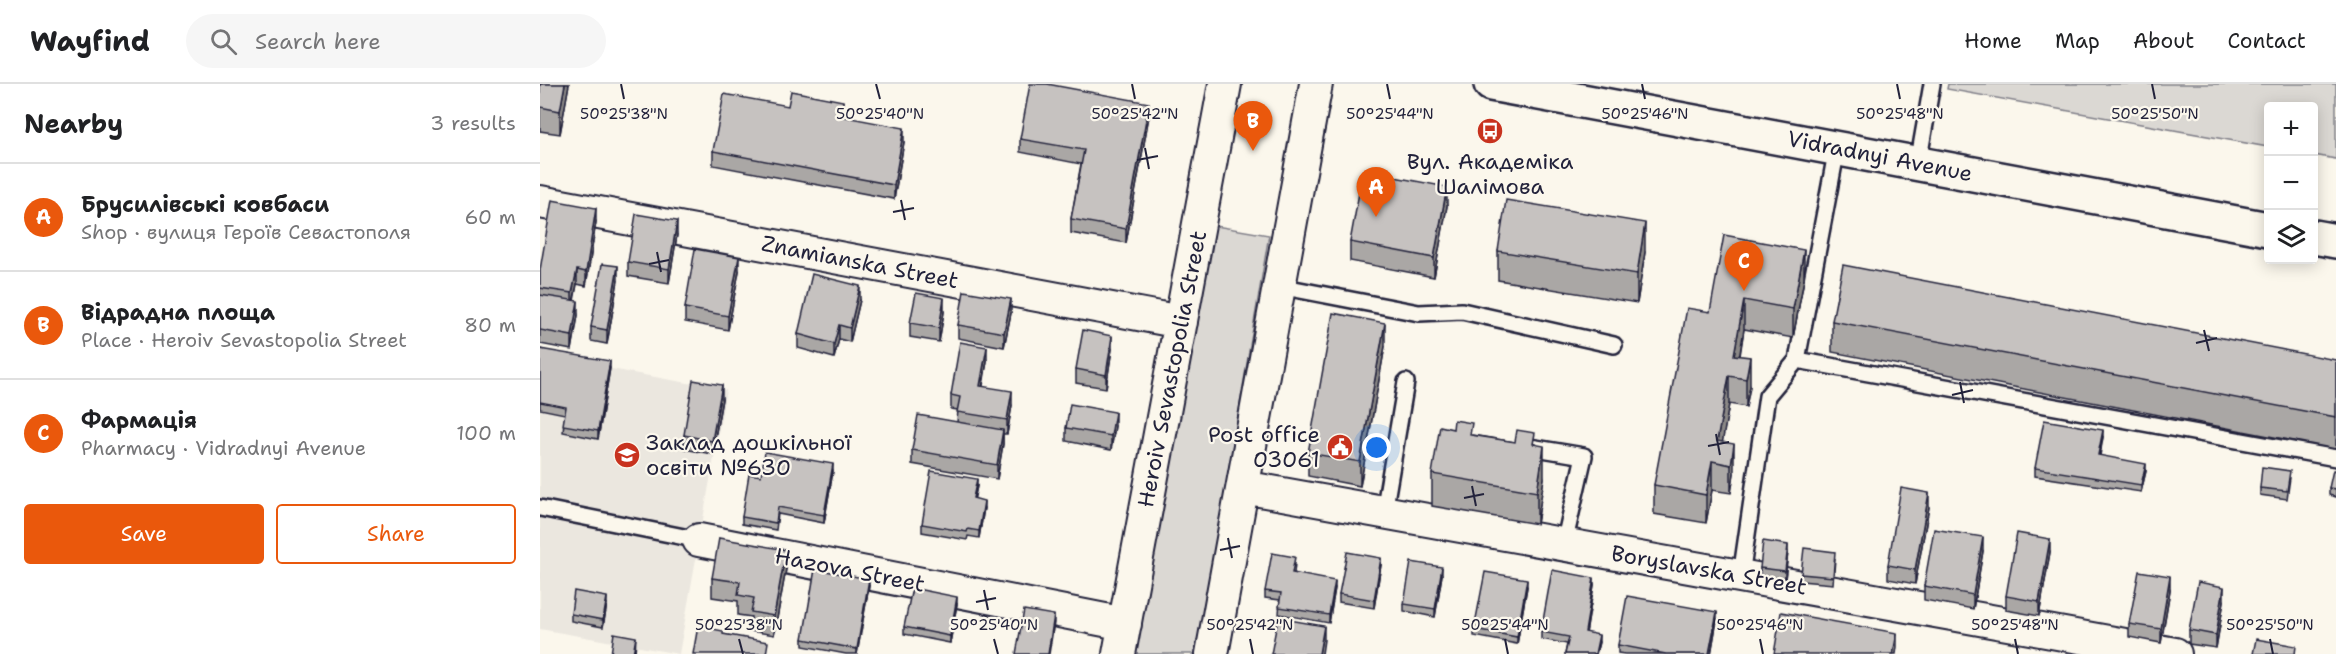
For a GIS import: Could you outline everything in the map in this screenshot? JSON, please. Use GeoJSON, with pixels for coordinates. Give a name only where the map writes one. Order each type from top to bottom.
{"type":"FeatureCollection","features":[{"type":"Feature","properties":{"kind":"main road","name":"Vidradnyi Avenue"},"geometry":{"type":"LineString","coordinates":[[1491,84],[2264,228]]}},
{"type":"Feature","properties":{"kind":"main road"},"geometry":{"type":"LineString","coordinates":[[2318,238],[2336,241]]}},
{"type":"Feature","properties":{"kind":"street","name":"Heroiv Sevastopolia Street"},"geometry":{"type":"LineString","coordinates":[[1122,639],[1225,84]]}},
{"type":"Feature","properties":{"kind":"street"},"geometry":{"type":"LineString","coordinates":[[1212,654],[1316,84]]}},
{"type":"Feature","properties":{"kind":"street","name":"Znamianska Street"},"geometry":{"type":"LineString","coordinates":[[540,202],[1180,322]]}},
{"type":"Feature","properties":{"kind":"street","name":"Boryslavska Street"},"geometry":{"type":"LineString","coordinates":[[1243,487],[2175,654]]}},
{"type":"Feature","properties":{"kind":"street","name":"Hazova Street"},"geometry":{"type":"LineString","coordinates":[[699,540],[1122,639]]}},
{"type":"Feature","properties":{"kind":"lane"},"geometry":{"type":"LineString","coordinates":[[1918,164],[1932,84]]}},
{"type":"Feature","properties":{"kind":"lane"},"geometry":{"type":"LineString","coordinates":[[1741,576],[1767,396],[1797,360],[1838,148]]}},
{"type":"Feature","properties":{"kind":"lane"},"geometry":{"type":"LineString","coordinates":[[1279,286],[1419,314],[1462,311],[1614,345]]}},
{"type":"Feature","properties":{"kind":"lane"},"geometry":{"type":"LineString","coordinates":[[1797,360],[2336,458]]}},
{"type":"Feature","properties":{"kind":"lane"},"geometry":{"type":"LineString","coordinates":[[1384,512],[1406,382]]}},
{"type":"Feature","properties":{"kind":"lane"},"geometry":{"type":"LineString","coordinates":[[1514,444],[1584,456],[1564,544]]}},
{"type":"Feature","properties":{"kind":"lane","name":"Hazova Street"},"geometry":{"type":"LineString","coordinates":[[540,508],[699,540]]}},
{"type":"Feature","properties":{"kind":"shaded area"},"geometry":{"type":"Polygon","coordinates":[[[1948,84],[2336,84],[2336,159],[2318,156],[2318,102],[2264,102],[2264,146],[1947,89],[1948,84]]]}},
{"type":"Feature","properties":{"kind":"shaded area"},"geometry":{"type":"Polygon","coordinates":[[[1204,224],[1269,235],[1197,654],[1127,654],[1204,224]]]}},
{"type":"Feature","properties":{"kind":"shaded area","name":"Заклад дошкільної освіти №630"},"geometry":{"type":"Polygon","coordinates":[[[540,356],[726,390],[679,654],[540,629],[540,356]]]}},
{"type":"Feature","properties":{"kind":"building"},"geometry":{"type":"Polygon","coordinates":[[[540,84],[565,84],[560,111],[540,107],[540,84]]]}},
{"type":"Feature","properties":{"kind":"building"},"geometry":{"type":"Polygon","coordinates":[[[1030,84],[1047,84],[1149,103],[1126,229],[1071,219],[1084,150],[1020,139],[1030,84]]]}},
{"type":"Feature","properties":{"kind":"building"},"geometry":{"type":"Polygon","coordinates":[[[791,91],[843,101],[840,116],[904,128],[894,185],[713,151],[724,94],[788,106],[791,91]]]}},
{"type":"Feature","properties":{"kind":"building"},"geometry":{"type":"Polygon","coordinates":[[[1363,171],[1447,187],[1434,258],[1350,242],[1363,171]]]}},
{"type":"Feature","properties":{"kind":"building"},"geometry":{"type":"Polygon","coordinates":[[[552,200],[596,208],[586,272],[577,270],[572,293],[540,288],[540,270],[552,200]]]}},
{"type":"Feature","properties":{"kind":"building"},"geometry":{"type":"Polygon","coordinates":[[[1506,200],[1645,223],[1637,274],[1498,251],[1506,200]]]}},
{"type":"Feature","properties":{"kind":"building"},"geometry":{"type":"Polygon","coordinates":[[[636,214],[677,221],[669,269],[628,262],[636,214]]]}},
{"type":"Feature","properties":{"kind":"building"},"geometry":{"type":"Polygon","coordinates":[[[1724,235],[1804,250],[1793,309],[1744,300],[1734,355],[1750,357],[1746,379],[1729,376],[1717,441],[1734,444],[1731,465],[1712,461],[1706,495],[1654,485],[1687,308],[1710,312],[1724,235]]]}},
{"type":"Feature","properties":{"kind":"building"},"geometry":{"type":"Polygon","coordinates":[[[695,249],[739,257],[728,316],[685,308],[695,249]]]}},
{"type":"Feature","properties":{"kind":"building"},"geometry":{"type":"Polygon","coordinates":[[[602,264],[618,266],[607,330],[591,327],[602,264]]]}},
{"type":"Feature","properties":{"kind":"building"},"geometry":{"type":"Polygon","coordinates":[[[1843,265],[2336,360],[2336,417],[1832,321],[1843,265]]]}},
{"type":"Feature","properties":{"kind":"building"},"geometry":{"type":"Polygon","coordinates":[[[812,274],[860,286],[850,328],[839,325],[834,344],[798,334],[812,274]]]}},
{"type":"Feature","properties":{"kind":"building"},"geometry":{"type":"Polygon","coordinates":[[[964,291],[1011,299],[1004,333],[958,325],[964,291]]]}},
{"type":"Feature","properties":{"kind":"building"},"geometry":{"type":"Polygon","coordinates":[[[916,293],[944,298],[939,328],[910,323],[916,293]]]}},
{"type":"Feature","properties":{"kind":"building"},"geometry":{"type":"Polygon","coordinates":[[[540,295],[578,301],[572,336],[540,330],[540,295]]]}},
{"type":"Feature","properties":{"kind":"building"},"geometry":{"type":"Polygon","coordinates":[[[1333,313],[1385,323],[1360,462],[1308,453],[1333,313]]]}},
{"type":"Feature","properties":{"kind":"building"},"geometry":{"type":"Polygon","coordinates":[[[1083,330],[1112,336],[1106,375],[1076,369],[1083,330]]]}},
{"type":"Feature","properties":{"kind":"building"},"geometry":{"type":"Polygon","coordinates":[[[960,342],[987,347],[980,386],[1012,391],[1007,420],[957,412],[960,397],[951,395],[960,342]]]}},
{"type":"Feature","properties":{"kind":"building"},"geometry":{"type":"Polygon","coordinates":[[[540,349],[610,361],[598,431],[563,425],[566,407],[540,402],[540,349]]]}},
{"type":"Feature","properties":{"kind":"building"},"geometry":{"type":"Polygon","coordinates":[[[693,380],[722,385],[712,441],[684,435],[693,380]]]}},
{"type":"Feature","properties":{"kind":"building"},"geometry":{"type":"Polygon","coordinates":[[[1070,404],[1115,412],[1111,436],[1066,428],[1070,404]]]}},
{"type":"Feature","properties":{"kind":"building"},"geometry":{"type":"Polygon","coordinates":[[[918,415],[1003,430],[997,465],[912,450],[918,415]]]}},
{"type":"Feature","properties":{"kind":"building"},"geometry":{"type":"Polygon","coordinates":[[[1454,420],[1472,423],[1470,435],[1515,442],[1517,430],[1535,433],[1533,444],[1544,446],[1537,492],[1432,474],[1440,426],[1453,429],[1454,420]]]}},
{"type":"Feature","properties":{"kind":"building"},"geometry":{"type":"Polygon","coordinates":[[[2044,420],[2103,430],[2098,455],[2146,464],[2141,485],[2035,468],[2044,420]]]}},
{"type":"Feature","properties":{"kind":"building"},"geometry":{"type":"Polygon","coordinates":[[[765,452],[833,464],[824,515],[778,507],[776,523],[742,517],[749,474],[761,476],[765,452]]]}},
{"type":"Feature","properties":{"kind":"building"},"geometry":{"type":"Polygon","coordinates":[[[2262,467],[2290,471],[2287,491],[2260,488],[2262,467]]]}},
{"type":"Feature","properties":{"kind":"building"},"geometry":{"type":"Polygon","coordinates":[[[2333,470],[2336,470],[2336,489],[2329,488],[2333,470]]]}},
{"type":"Feature","properties":{"kind":"building"},"geometry":{"type":"Polygon","coordinates":[[[931,471],[977,479],[973,498],[984,501],[979,531],[968,529],[967,532],[922,524],[931,471]]]}},
{"type":"Feature","properties":{"kind":"building"},"geometry":{"type":"Polygon","coordinates":[[[1901,488],[1929,493],[1915,570],[1888,565],[1901,488]]]}},
{"type":"Feature","properties":{"kind":"building"},"geometry":{"type":"Polygon","coordinates":[[[1934,529],[1983,537],[1973,595],[1924,586],[1934,529]]]}},
{"type":"Feature","properties":{"kind":"building"},"geometry":{"type":"Polygon","coordinates":[[[2017,533],[2050,539],[2039,602],[2006,596],[2017,533]]]}},
{"type":"Feature","properties":{"kind":"building"},"geometry":{"type":"Polygon","coordinates":[[[719,538],[786,550],[774,616],[751,612],[754,598],[738,595],[740,582],[712,578],[719,538]]]}},
{"type":"Feature","properties":{"kind":"building"},"geometry":{"type":"Polygon","coordinates":[[[1763,541],[1788,545],[1785,571],[1760,568],[1763,541]]]}},
{"type":"Feature","properties":{"kind":"building"},"geometry":{"type":"Polygon","coordinates":[[[1804,548],[1835,552],[1833,577],[1801,574],[1804,548]]]}},
{"type":"Feature","properties":{"kind":"building"},"geometry":{"type":"Polygon","coordinates":[[[1347,552],[1381,558],[1374,600],[1339,594],[1347,552]]]}},
{"type":"Feature","properties":{"kind":"building"},"geometry":{"type":"Polygon","coordinates":[[[1272,553],[1295,557],[1292,573],[1335,581],[1329,615],[1279,607],[1281,593],[1265,591],[1272,553]]]}},
{"type":"Feature","properties":{"kind":"building"},"geometry":{"type":"Polygon","coordinates":[[[1411,562],[1442,567],[1435,609],[1404,604],[1411,562]]]}},
{"type":"Feature","properties":{"kind":"building"},"geometry":{"type":"Polygon","coordinates":[[[815,569],[869,579],[857,649],[803,639],[815,569]]]}},
{"type":"Feature","properties":{"kind":"building"},"geometry":{"type":"Polygon","coordinates":[[[1552,570],[1594,578],[1585,632],[1599,635],[1595,654],[1565,654],[1569,637],[1541,632],[1552,570]]]}},
{"type":"Feature","properties":{"kind":"building"},"geometry":{"type":"Polygon","coordinates":[[[2139,571],[2170,576],[2161,629],[2129,624],[2139,571]]]}},
{"type":"Feature","properties":{"kind":"building"},"geometry":{"type":"Polygon","coordinates":[[[1485,572],[1527,579],[1517,637],[1474,629],[1485,572]]]}},
{"type":"Feature","properties":{"kind":"building"},"geometry":{"type":"Polygon","coordinates":[[[2198,582],[2224,587],[2216,635],[2189,630],[2198,582]]]}},
{"type":"Feature","properties":{"kind":"building"},"geometry":{"type":"Polygon","coordinates":[[[912,588],[957,597],[950,636],[904,627],[912,588]]]}},
{"type":"Feature","properties":{"kind":"building"},"geometry":{"type":"Polygon","coordinates":[[[574,591],[607,597],[603,620],[571,614],[574,591]]]}},
{"type":"Feature","properties":{"kind":"building"},"geometry":{"type":"Polygon","coordinates":[[[1627,596],[1717,612],[1709,654],[1666,654],[1618,645],[1627,596]]]}},
{"type":"Feature","properties":{"kind":"building"},"geometry":{"type":"Polygon","coordinates":[[[1024,610],[1054,615],[1048,654],[1016,654],[1024,610]]]}},
{"type":"Feature","properties":{"kind":"building"},"geometry":{"type":"Polygon","coordinates":[[[1781,612],[1897,633],[1893,654],[1774,654],[1781,612]]]}},
{"type":"Feature","properties":{"kind":"building"},"geometry":{"type":"Polygon","coordinates":[[[1278,618],[1324,626],[1319,654],[1271,654],[1278,618]]]}},
{"type":"Feature","properties":{"kind":"building"},"geometry":{"type":"Polygon","coordinates":[[[698,626],[723,631],[723,634],[768,642],[766,654],[693,654],[698,626]]]}},
{"type":"Feature","properties":{"kind":"building"},"geometry":{"type":"Polygon","coordinates":[[[614,633],[636,637],[633,654],[611,654],[614,633]]]}},
{"type":"Feature","properties":{"kind":"building"},"geometry":{"type":"Polygon","coordinates":[[[2256,639],[2296,646],[2295,654],[2253,654],[2256,639]]]}},
{"type":"Feature","properties":{"kind":"place","name":"Вул. Академіка Шалімова"},"geometry":{"type":"Point","coordinates":[1490,131]}},
{"type":"Feature","properties":{"kind":"place","name":"Відрадна площа"},"geometry":{"type":"Point","coordinates":[1253,151]}},
{"type":"Feature","properties":{"kind":"place","name":"Брусилівські ковбаси"},"geometry":{"type":"Point","coordinates":[1376,217]}},
{"type":"Feature","properties":{"kind":"place","name":"Фармація"},"geometry":{"type":"Point","coordinates":[1744,291]}},
{"type":"Feature","properties":{"kind":"place","name":"Post office 03061"},"geometry":{"type":"Point","coordinates":[1340,447]}},
{"type":"Feature","properties":{"kind":"place","name":"Заклад дошкільної освіти №630"},"geometry":{"type":"Point","coordinates":[627,455]}}]}
